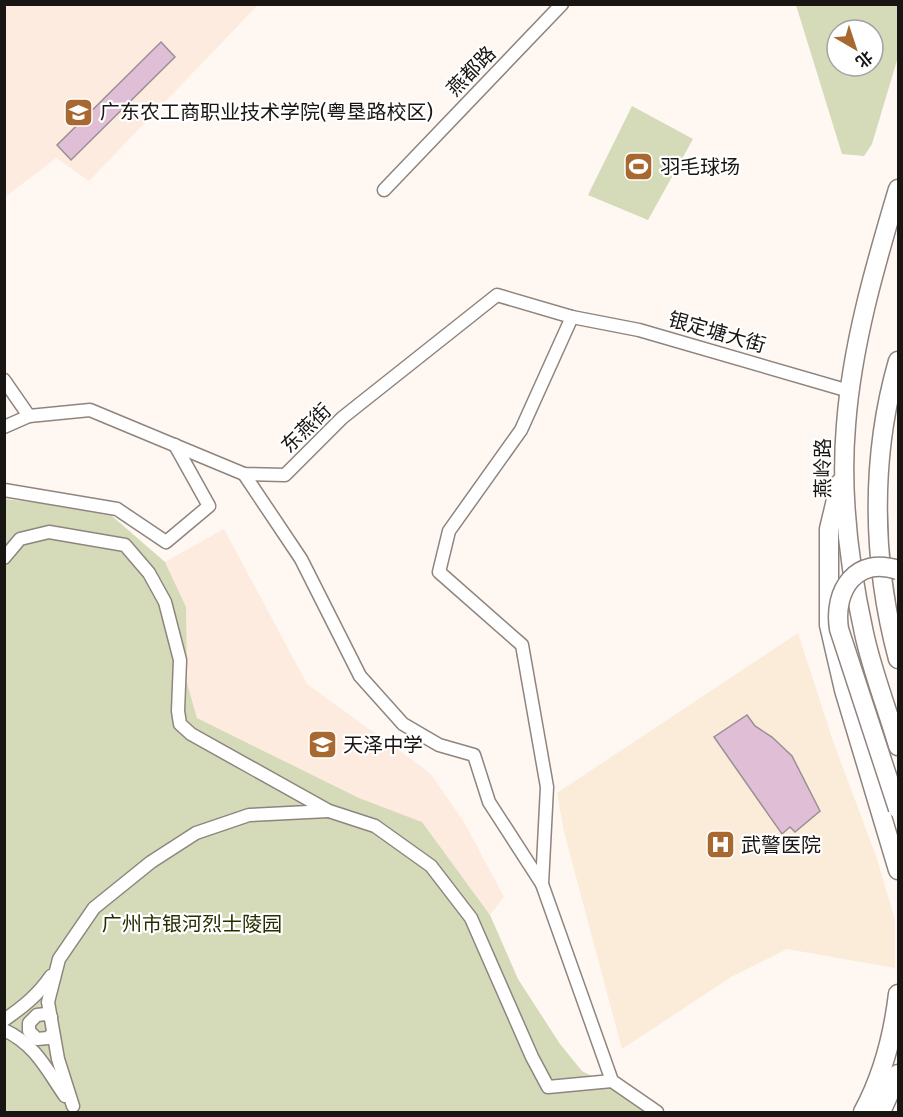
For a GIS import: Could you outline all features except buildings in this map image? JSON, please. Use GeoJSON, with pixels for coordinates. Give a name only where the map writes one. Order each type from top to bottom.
{"type":"FeatureCollection","features":[{"type":"Feature","properties":{"kind":"highway","name":"燕岭路"},"geometry":{"type":"LineString","coordinates":[[898,189],[863,316],[849,391],[845,425],[844,470],[849,554],[859,608],[872,664],[898,746]]}},
{"type":"Feature","properties":{"kind":"highway"},"geometry":{"type":"LineString","coordinates":[[898,361],[889,396],[880,459],[878,513],[883,586],[892,606],[898,659]]}},
{"type":"Feature","properties":{"kind":"highway"},"geometry":{"type":"LineString","coordinates":[[844,470],[829,529],[829,626],[844,690],[898,870]]}},
{"type":"Feature","properties":{"kind":"highway"},"geometry":{"type":"LineString","coordinates":[[898,570],[877,566],[857,573],[842,592],[837,616],[839,629],[898,809]]}},
{"type":"Feature","properties":{"kind":"highway"},"geometry":{"type":"LineString","coordinates":[[864,1113],[885,1063],[898,994]]}},
{"type":"Feature","properties":{"kind":"highway"},"geometry":{"type":"LineString","coordinates":[[882,1113],[898,1074]]}},
{"type":"Feature","properties":{"kind":"street","name":"燕都路"},"geometry":{"type":"LineString","coordinates":[[384,190],[562,4]]}},
{"type":"Feature","properties":{"kind":"street","name":"东燕街"},"geometry":{"type":"LineString","coordinates":[[4,427],[29,416],[90,410],[244,474],[285,475],[342,418],[497,295],[572,317]]}},
{"type":"Feature","properties":{"kind":"street","name":"银定塘大街"},"geometry":{"type":"LineString","coordinates":[[572,317],[639,330],[849,391]]}},
{"type":"Feature","properties":{"kind":"street"},"geometry":{"type":"LineString","coordinates":[[542,884],[547,787],[522,645],[439,572],[449,531],[521,430],[572,317]]}},
{"type":"Feature","properties":{"kind":"street"},"geometry":{"type":"LineString","coordinates":[[4,381],[29,416]]}},
{"type":"Feature","properties":{"kind":"street"},"geometry":{"type":"LineString","coordinates":[[4,490],[117,509],[166,542],[209,506],[175,445]]}},
{"type":"Feature","properties":{"kind":"street"},"geometry":{"type":"LineString","coordinates":[[244,474],[301,559],[360,676],[403,724],[439,746],[474,755],[489,802],[542,884],[612,1081],[657,1113]]}},
{"type":"Feature","properties":{"kind":"street"},"geometry":{"type":"LineString","coordinates":[[4,558],[20,538],[49,532],[125,545],[149,573],[165,602],[180,660],[178,711],[180,724],[191,734],[329,811],[375,826],[420,857],[441,877],[471,918],[532,1058],[548,1087],[612,1081]]}},
{"type":"Feature","properties":{"kind":"street"},"geometry":{"type":"LineString","coordinates":[[75,1109],[58,1059],[48,1002],[59,958],[94,908],[151,862],[196,833],[249,815],[329,811]]}},
{"type":"Feature","properties":{"kind":"street"},"geometry":{"type":"LineString","coordinates":[[4,1020],[41,991],[56,969]]}},
{"type":"Feature","properties":{"kind":"street"},"geometry":{"type":"LineString","coordinates":[[51,1017],[46,1014],[37,1015],[29,1023],[29,1039],[75,1109]]}},
{"type":"Feature","properties":{"kind":"street"},"geometry":{"type":"LineString","coordinates":[[4,1030],[29,1039],[48,1038],[53,1033]]}},
{"type":"Feature","properties":{"kind":"shaded area","name":"广东农工商职业技术学院(粤垦路校区)"},"geometry":{"type":"Polygon","coordinates":[[[5,5],[258,5],[89,181],[56,158],[5,197],[5,5]]]}},
{"type":"Feature","properties":{"kind":"shaded area","name":"天泽中学"},"geometry":{"type":"Polygon","coordinates":[[[224,529],[307,684],[430,773],[464,822],[504,897],[490,915],[422,822],[359,798],[197,718],[187,683],[185,607],[165,562],[224,529]]]}},
{"type":"Feature","properties":{"kind":"shaded area","name":"武警医院"},"geometry":{"type":"Polygon","coordinates":[[[798,633],[833,741],[877,859],[895,920],[895,968],[787,949],[731,977],[622,1049],[564,832],[557,793],[798,633]]]}},
{"type":"Feature","properties":{"kind":"green space"},"geometry":{"type":"Polygon","coordinates":[[[796,5],[898,5],[898,57],[872,144],[864,156],[842,154],[796,5]]]}},
{"type":"Feature","properties":{"kind":"green space","name":"羽毛球场"},"geometry":{"type":"Polygon","coordinates":[[[632,106],[693,139],[648,220],[588,195],[632,106]]]}},
{"type":"Feature","properties":{"kind":"green space","name":"广州市银河烈士陵园"},"geometry":{"type":"Polygon","coordinates":[[[5,499],[48,504],[112,516],[165,562],[186,607],[187,683],[197,718],[359,798],[422,822],[490,915],[518,979],[560,1044],[582,1071],[624,1094],[647,1112],[5,1112],[5,499]]]}},
{"type":"Feature","properties":{"kind":"place","name":"广东农工商职业技术学院(粤垦路校区)"},"geometry":{"type":"Point","coordinates":[79,112]}},
{"type":"Feature","properties":{"kind":"place","name":"羽毛球场"},"geometry":{"type":"Point","coordinates":[639,167]}},
{"type":"Feature","properties":{"kind":"place","name":"天泽中学"},"geometry":{"type":"Point","coordinates":[322,745]}},
{"type":"Feature","properties":{"kind":"place","name":"武警医院"},"geometry":{"type":"Point","coordinates":[720,845]}}]}
